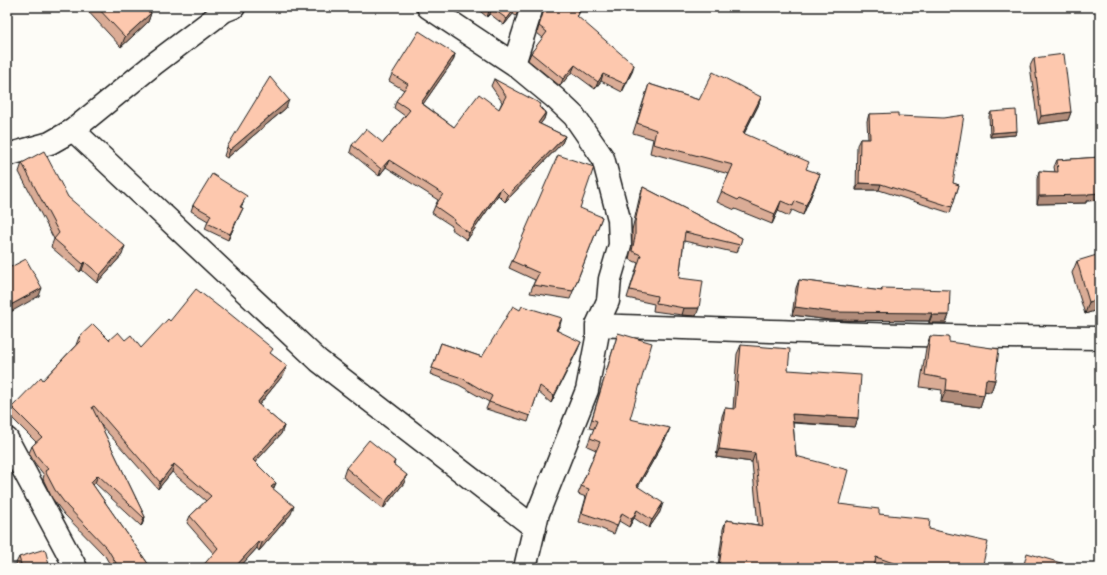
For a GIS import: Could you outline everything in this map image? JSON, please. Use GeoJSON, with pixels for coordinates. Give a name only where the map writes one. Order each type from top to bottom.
{"type":"FeatureCollection","features":[{"type":"Feature","properties":{"kind":"street"},"geometry":{"type":"LineString","coordinates":[[7,155],[50,143],[73,130],[154,64],[224,11],[234,7]]}},
{"type":"Feature","properties":{"kind":"street"},"geometry":{"type":"LineString","coordinates":[[428,7],[514,64],[574,116],[603,158],[619,219],[620,245],[610,279],[608,301],[597,325],[597,338],[587,390],[538,513],[525,568]]}},
{"type":"Feature","properties":{"kind":"street"},"geometry":{"type":"LineString","coordinates":[[514,64],[532,7]]}},
{"type":"Feature","properties":{"kind":"street"},"geometry":{"type":"LineString","coordinates":[[73,130],[319,361],[535,528]]}},
{"type":"Feature","properties":{"kind":"street"},"geometry":{"type":"LineString","coordinates":[[597,325],[790,332],[1100,338]]}},
{"type":"Feature","properties":{"kind":"street"},"geometry":{"type":"LineString","coordinates":[[7,439],[76,568]]}},
{"type":"Feature","properties":{"kind":"building"},"geometry":{"type":"Polygon","coordinates":[[[97,7],[146,7],[151,13],[125,37],[97,7]]]}},
{"type":"Feature","properties":{"kind":"building"},"geometry":{"type":"Polygon","coordinates":[[[484,7],[519,7],[518,10],[515,8],[507,19],[492,8],[489,11],[484,7]]]}},
{"type":"Feature","properties":{"kind":"building"},"geometry":{"type":"Polygon","coordinates":[[[545,7],[581,7],[577,16],[634,65],[625,84],[603,74],[598,82],[575,65],[563,79],[531,53],[547,32],[539,26],[545,7]]]}},
{"type":"Feature","properties":{"kind":"building"},"geometry":{"type":"Polygon","coordinates":[[[419,31],[455,54],[421,103],[454,127],[479,94],[499,109],[506,96],[494,79],[541,104],[539,107],[546,112],[538,123],[565,136],[508,195],[501,188],[469,233],[454,222],[455,220],[435,206],[443,194],[389,160],[381,169],[352,145],[366,129],[383,143],[410,110],[396,101],[408,84],[392,74],[419,31]]]}},
{"type":"Feature","properties":{"kind":"building"},"geometry":{"type":"Polygon","coordinates":[[[1064,54],[1071,112],[1041,116],[1034,58],[1064,54]]]}},
{"type":"Feature","properties":{"kind":"building"},"geometry":{"type":"Polygon","coordinates":[[[713,72],[761,97],[743,133],[809,162],[806,169],[820,174],[806,205],[795,201],[793,206],[781,201],[775,214],[721,192],[733,165],[653,144],[656,130],[637,123],[649,84],[699,100],[713,72]]]}},
{"type":"Feature","properties":{"kind":"building"},"geometry":{"type":"Polygon","coordinates":[[[270,77],[289,100],[230,150],[227,147],[270,77]]]}},
{"type":"Feature","properties":{"kind":"building"},"geometry":{"type":"Polygon","coordinates":[[[1016,110],[1017,131],[992,133],[991,112],[1016,110]]]}},
{"type":"Feature","properties":{"kind":"building"},"geometry":{"type":"Polygon","coordinates":[[[898,113],[898,116],[943,118],[964,115],[953,183],[959,185],[952,207],[881,184],[859,183],[860,139],[870,139],[869,114],[898,113]]]}},
{"type":"Feature","properties":{"kind":"building"},"geometry":{"type":"Polygon","coordinates":[[[44,151],[68,197],[125,246],[100,275],[85,262],[83,264],[54,239],[59,233],[22,163],[44,151]]]}},
{"type":"Feature","properties":{"kind":"building"},"geometry":{"type":"Polygon","coordinates":[[[558,155],[594,167],[580,208],[602,217],[573,291],[533,285],[539,273],[512,261],[558,155]]]}},
{"type":"Feature","properties":{"kind":"building"},"geometry":{"type":"Polygon","coordinates":[[[1100,157],[1100,193],[1088,195],[1039,196],[1039,171],[1058,172],[1057,160],[1100,157]]]}},
{"type":"Feature","properties":{"kind":"building"},"geometry":{"type":"Polygon","coordinates":[[[212,174],[247,196],[240,207],[243,208],[230,234],[207,223],[211,215],[193,205],[212,174]]]}},
{"type":"Feature","properties":{"kind":"building"},"geometry":{"type":"Polygon","coordinates":[[[643,187],[742,238],[740,245],[685,232],[679,278],[703,281],[699,308],[684,308],[656,303],[657,296],[630,290],[641,255],[632,251],[635,237],[635,222],[643,187]]]}},
{"type":"Feature","properties":{"kind":"building"},"geometry":{"type":"Polygon","coordinates":[[[1100,254],[1100,299],[1089,302],[1077,261],[1100,254]]]}},
{"type":"Feature","properties":{"kind":"building"},"geometry":{"type":"Polygon","coordinates":[[[26,259],[42,288],[7,307],[7,269],[26,259]]]}},
{"type":"Feature","properties":{"kind":"building"},"geometry":{"type":"Polygon","coordinates":[[[799,280],[882,291],[882,288],[950,290],[949,315],[932,315],[932,313],[832,312],[795,307],[799,280]]]}},
{"type":"Feature","properties":{"kind":"building"},"geometry":{"type":"Polygon","coordinates":[[[196,289],[223,310],[224,309],[273,349],[270,353],[287,366],[257,403],[284,426],[253,460],[276,483],[271,487],[294,506],[262,543],[259,541],[234,568],[201,568],[218,548],[190,516],[211,496],[174,464],[160,482],[94,406],[92,407],[145,517],[144,518],[98,475],[91,482],[151,568],[119,568],[107,548],[67,506],[55,490],[45,471],[48,469],[36,455],[32,446],[42,437],[12,407],[41,377],[43,380],[81,340],[79,337],[93,324],[109,340],[118,332],[125,340],[131,335],[141,348],[168,319],[170,321],[196,289]]]}},
{"type":"Feature","properties":{"kind":"building"},"geometry":{"type":"Polygon","coordinates":[[[513,306],[520,310],[522,306],[562,318],[556,330],[581,342],[554,396],[540,386],[530,416],[489,402],[492,396],[462,378],[432,368],[441,343],[482,357],[513,306]]]}},
{"type":"Feature","properties":{"kind":"building"},"geometry":{"type":"Polygon","coordinates":[[[618,333],[652,343],[630,419],[670,428],[637,486],[663,503],[652,520],[637,510],[632,519],[622,513],[617,526],[582,513],[589,489],[581,486],[600,442],[590,438],[597,421],[592,419],[618,333]]]}},
{"type":"Feature","properties":{"kind":"building"},"geometry":{"type":"Polygon","coordinates":[[[930,336],[949,337],[949,342],[999,349],[995,380],[986,379],[984,395],[946,390],[947,379],[925,375],[930,336]]]}},
{"type":"Feature","properties":{"kind":"building"},"geometry":{"type":"Polygon","coordinates":[[[741,345],[790,349],[788,370],[861,375],[858,418],[792,414],[796,456],[848,470],[839,504],[879,509],[879,514],[930,519],[929,529],[988,542],[982,568],[908,568],[876,557],[874,568],[717,568],[717,566],[719,566],[726,520],[763,526],[755,453],[719,449],[725,408],[735,409],[741,345]]]}},
{"type":"Feature","properties":{"kind":"building"},"geometry":{"type":"Polygon","coordinates":[[[369,440],[395,461],[393,464],[407,475],[386,501],[346,468],[369,440]]]}},
{"type":"Feature","properties":{"kind":"building"},"geometry":{"type":"Polygon","coordinates":[[[45,549],[50,568],[22,568],[19,557],[45,549]]]}},
{"type":"Feature","properties":{"kind":"building"},"geometry":{"type":"Polygon","coordinates":[[[1027,553],[1078,568],[1023,568],[1027,553]]]}}]}
